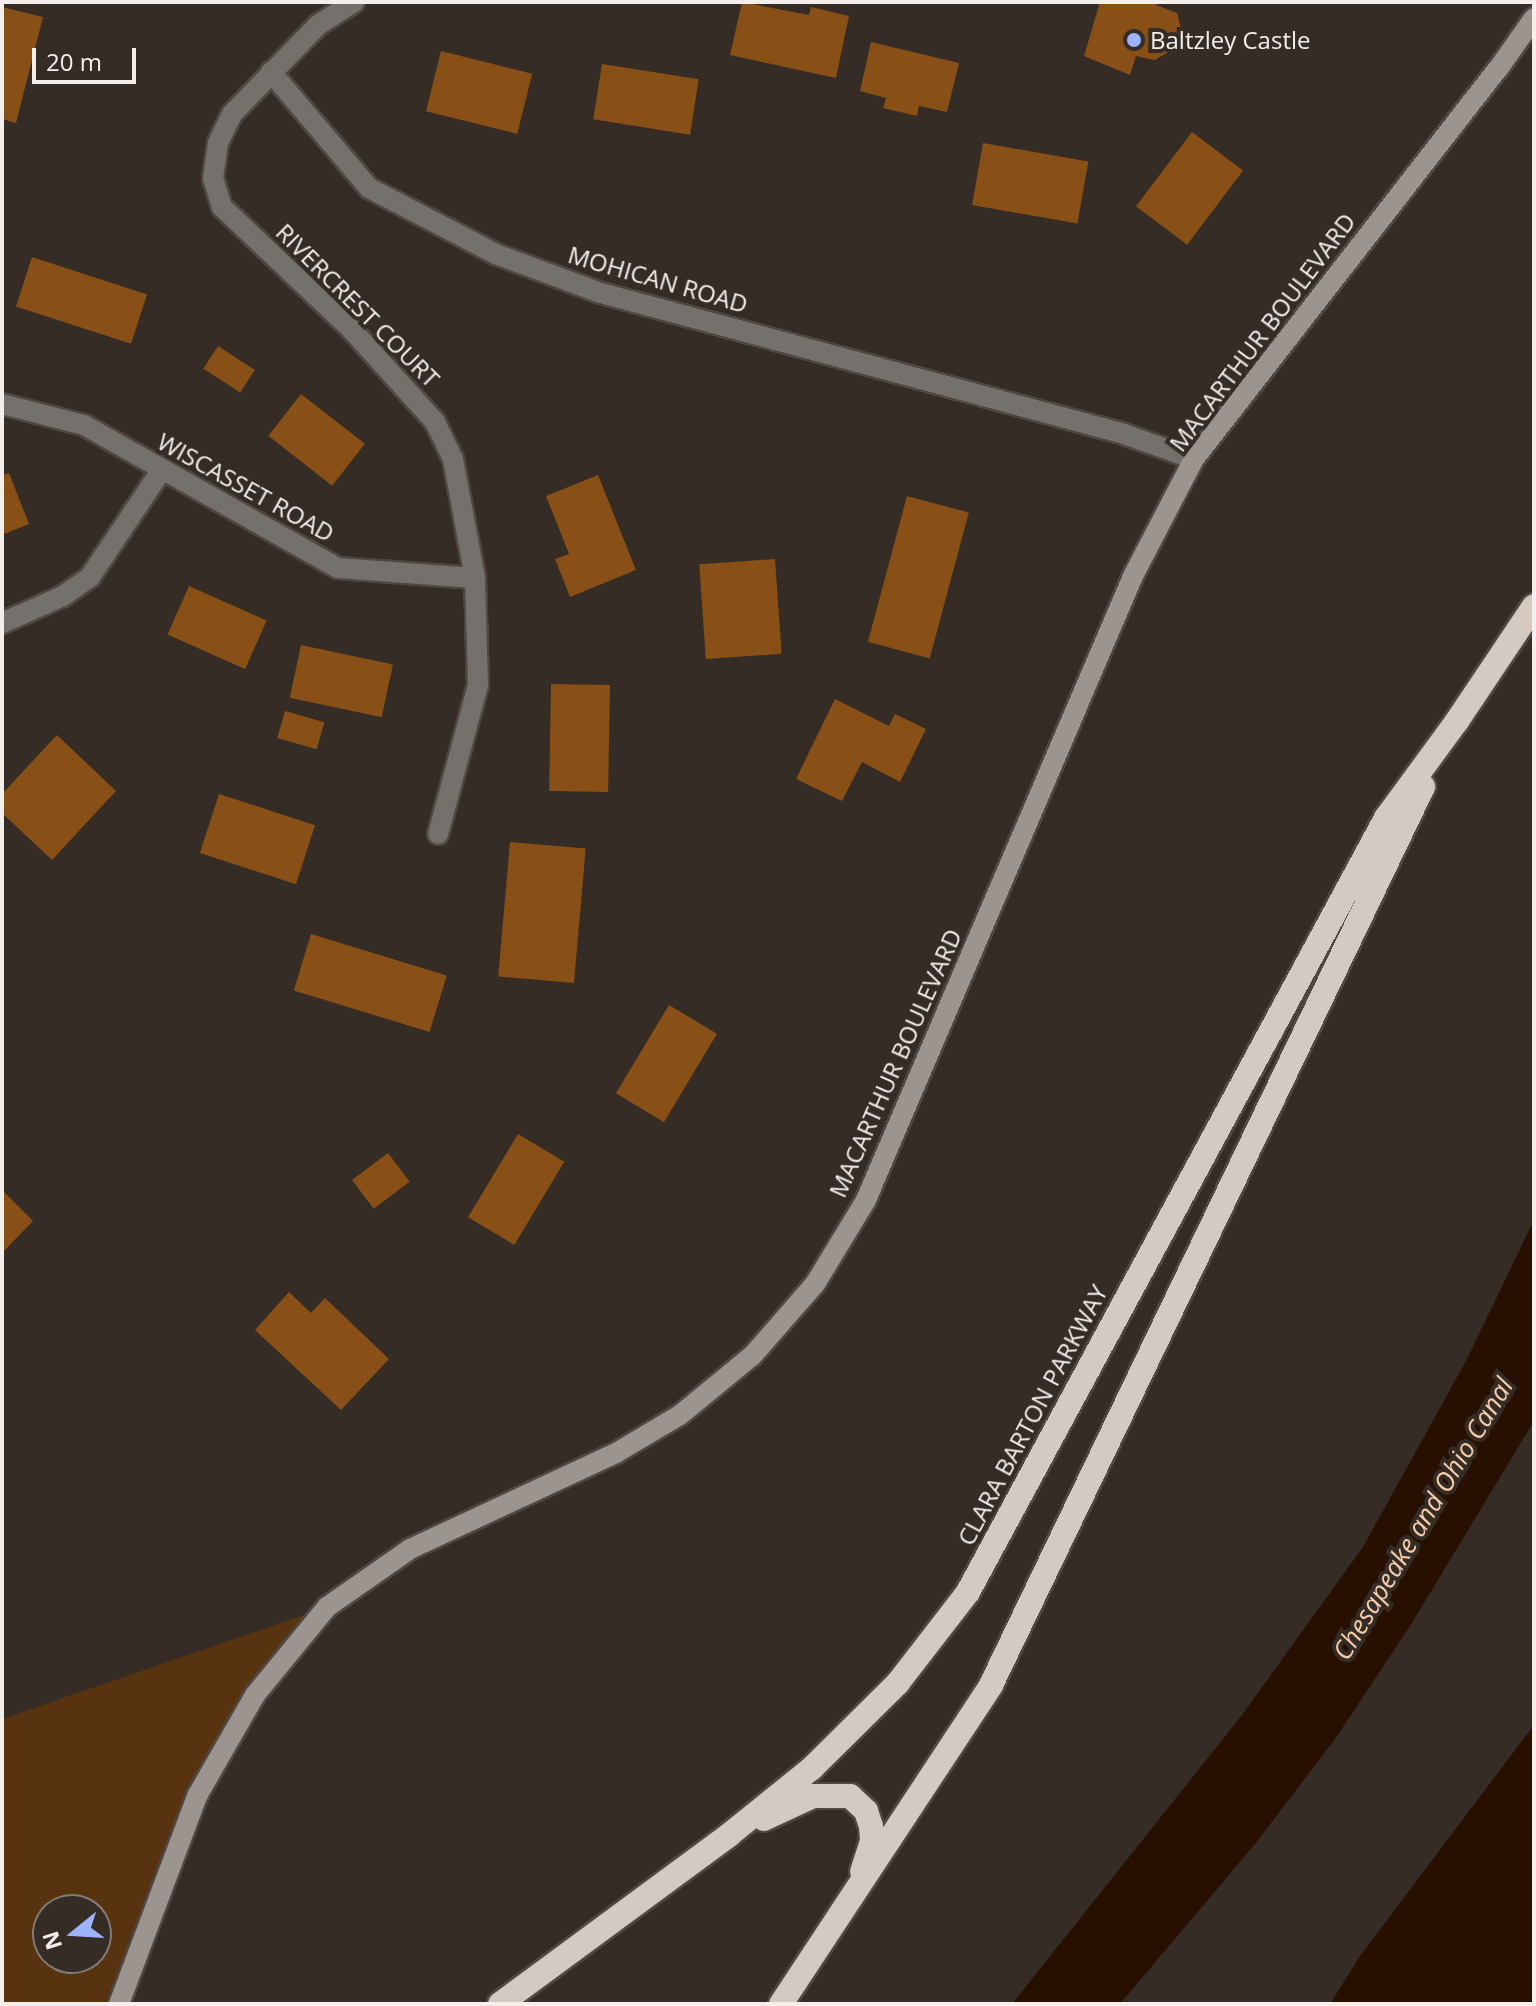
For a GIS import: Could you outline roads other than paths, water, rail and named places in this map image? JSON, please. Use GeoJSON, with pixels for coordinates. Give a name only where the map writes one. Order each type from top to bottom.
{"type":"FeatureCollection","features":[{"type":"Feature","properties":{"kind":"highway","name":"CLARA BARTON PARKWAY"},"geometry":{"type":"LineString","coordinates":[[500,2004],[729,1835],[812,1768],[897,1684],[968,1592],[1386,818],[1457,721],[1534,606]]}},
{"type":"Feature","properties":{"kind":"highway","name":"CLARA BARTON PARKWAY"},"geometry":{"type":"LineString","coordinates":[[781,2004],[851,1903],[991,1685],[1457,721]]}},
{"type":"Feature","properties":{"kind":"highway"},"geometry":{"type":"LineString","coordinates":[[729,1835],[813,1796],[850,1796],[866,1811],[872,1841],[851,1903]]}},
{"type":"Feature","properties":{"kind":"main road","name":"MACARTHUR BOULEVARD"},"geometry":{"type":"LineString","coordinates":[[119,2004],[197,1796],[255,1695],[327,1607],[410,1549],[616,1453],[680,1415],[753,1355],[815,1284],[866,1200],[1133,576],[1194,459],[1498,69],[1534,18]]}},
{"type":"Feature","properties":{"kind":"street"},"geometry":{"type":"LineString","coordinates":[[271,72],[318,25],[354,2]]}},
{"type":"Feature","properties":{"kind":"street","name":"MOHICAN ROAD"},"geometry":{"type":"LineString","coordinates":[[271,72],[369,188],[496,254],[601,293],[1121,433],[1194,459]]}},
{"type":"Feature","properties":{"kind":"street","name":"RIVERCREST COURT"},"geometry":{"type":"LineString","coordinates":[[271,72],[232,114],[218,143],[213,178],[222,207],[352,330],[435,422],[453,459],[475,578],[478,685],[438,834]]}},
{"type":"Feature","properties":{"kind":"street","name":"WISCASSET ROAD"},"geometry":{"type":"LineString","coordinates":[[2,404],[84,425],[338,568],[475,578]]}},
{"type":"Feature","properties":{"kind":"street"},"geometry":{"type":"LineString","coordinates":[[2,623],[63,596],[90,577],[161,471]]}},
{"type":"Feature","properties":{"kind":"water","name":"Chesapeake and Ohio Canal"},"geometry":{"type":"Polygon","coordinates":[[[1534,1220],[1534,1421],[1412,1623],[1335,1739],[1255,1844],[1120,2004],[1012,2004],[1242,1715],[1363,1547],[1467,1359],[1534,1220]]]}},
{"type":"Feature","properties":{"kind":"water"},"geometry":{"type":"Polygon","coordinates":[[[1534,1725],[1534,2004],[1330,2004],[1360,1956],[1534,1725]]]}},
{"type":"Feature","properties":{"kind":"place","name":"Baltzley Castle"},"geometry":{"type":"Point","coordinates":[1134,40]}}]}
